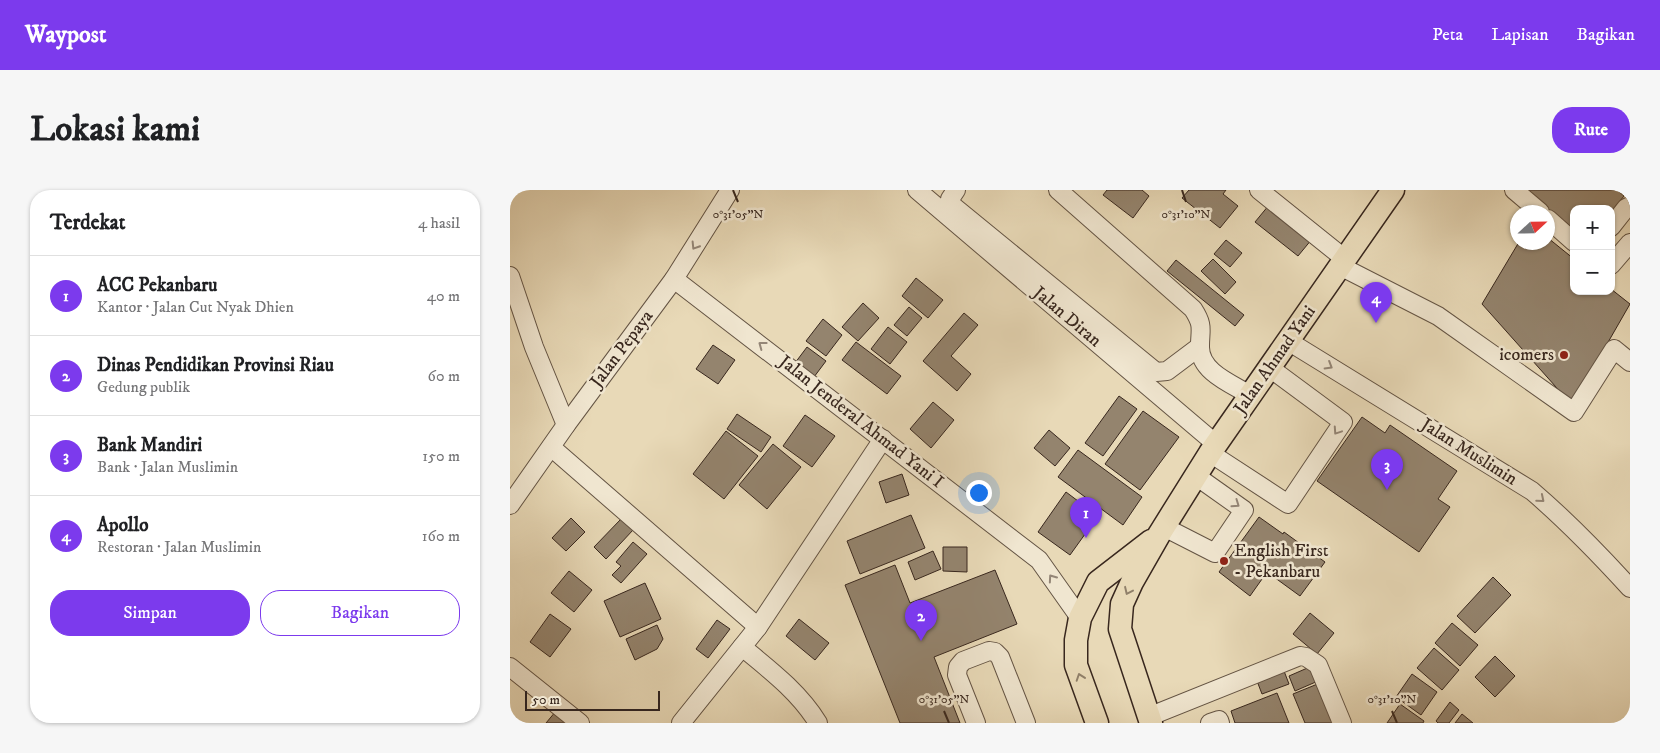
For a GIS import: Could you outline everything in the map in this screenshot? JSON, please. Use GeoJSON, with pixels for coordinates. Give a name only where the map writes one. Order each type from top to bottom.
{"type":"FeatureCollection","features":[{"type":"Feature","properties":{"kind":"main road","name":"Jalan Ahmad Yani"},"geometry":{"type":"LineString","coordinates":[[1150,720],[1120,629],[1122,604],[1132,582],[1213,449],[1393,190]]}},
{"type":"Feature","properties":{"kind":"main road"},"geometry":{"type":"LineString","coordinates":[[1098,723],[1076,665],[1076,640],[1080,618],[1098,582],[1162,530]]}},
{"type":"Feature","properties":{"kind":"street","name":"Jalan Pepaya"},"geometry":{"type":"LineString","coordinates":[[510,505],[566,425],[674,279],[730,190]]}},
{"type":"Feature","properties":{"kind":"street","name":"Jalan Diran"},"geometry":{"type":"LineString","coordinates":[[917,190],[1213,449],[1288,504],[1343,422],[1270,368]]}},
{"type":"Feature","properties":{"kind":"street"},"geometry":{"type":"LineString","coordinates":[[956,190],[950,199],[953,206],[1156,372],[1167,371],[1199,347]]}},
{"type":"Feature","properties":{"kind":"street"},"geometry":{"type":"LineString","coordinates":[[1058,190],[1193,309],[1199,318],[1202,333],[1199,347],[1204,363],[1210,370],[1250,395]]}},
{"type":"Feature","properties":{"kind":"street"},"geometry":{"type":"LineString","coordinates":[[1259,190],[1343,263],[1438,316],[1574,412],[1614,349],[1630,362]]}},
{"type":"Feature","properties":{"kind":"street"},"geometry":{"type":"LineString","coordinates":[[1514,190],[1532,205]]}},
{"type":"Feature","properties":{"kind":"street"},"geometry":{"type":"LineString","coordinates":[[1615,222],[1626,208],[1630,206]]}},
{"type":"Feature","properties":{"kind":"street"},"geometry":{"type":"LineString","coordinates":[[1555,225],[1570,238]]}},
{"type":"Feature","properties":{"kind":"street"},"geometry":{"type":"LineString","coordinates":[[1615,260],[1630,243]]}},
{"type":"Feature","properties":{"kind":"street"},"geometry":{"type":"LineString","coordinates":[[510,276],[534,348],[566,425]]}},
{"type":"Feature","properties":{"kind":"street","name":"Jalan Jenderal Ahmad Yani I"},"geometry":{"type":"LineString","coordinates":[[674,279],[1039,560],[1080,618]]}},
{"type":"Feature","properties":{"kind":"street","name":"Jalan Muslimin"},"geometry":{"type":"LineString","coordinates":[[1288,341],[1532,491],[1562,517],[1630,588]]}},
{"type":"Feature","properties":{"kind":"street"},"geometry":{"type":"LineString","coordinates":[[680,723],[758,628],[883,439]]}},
{"type":"Feature","properties":{"kind":"street"},"geometry":{"type":"LineString","coordinates":[[551,447],[758,628]]}},
{"type":"Feature","properties":{"kind":"street"},"geometry":{"type":"LineString","coordinates":[[1162,530],[1215,553],[1244,510],[1196,476]]}},
{"type":"Feature","properties":{"kind":"street"},"geometry":{"type":"LineString","coordinates":[[742,647],[788,686],[818,723]]}},
{"type":"Feature","properties":{"kind":"street"},"geometry":{"type":"LineString","coordinates":[[976,723],[957,675],[958,666],[963,661],[990,652],[995,652],[1000,657],[1026,723]]}},
{"type":"Feature","properties":{"kind":"street"},"geometry":{"type":"LineString","coordinates":[[1150,720],[1300,656],[1306,657],[1318,665],[1342,723]]}},
{"type":"Feature","properties":{"kind":"street"},"geometry":{"type":"LineString","coordinates":[[510,667],[580,723]]}},
{"type":"Feature","properties":{"kind":"street"},"geometry":{"type":"LineString","coordinates":[[1210,723],[1219,720],[1220,723]]}},
{"type":"Feature","properties":{"kind":"building"},"geometry":{"type":"Polygon","coordinates":[[[1107,190],[1142,190],[1149,196],[1133,218],[1103,195],[1107,190]]]}},
{"type":"Feature","properties":{"kind":"building"},"geometry":{"type":"Polygon","coordinates":[[[1189,190],[1226,190],[1223,194],[1238,206],[1220,228],[1182,198],[1189,190]]]}},
{"type":"Feature","properties":{"kind":"building"},"geometry":{"type":"Polygon","coordinates":[[[1517,190],[1617,190],[1624,196],[1615,207],[1615,205],[1570,205],[1570,235],[1555,222],[1555,205],[1535,205],[1517,190]]]}},
{"type":"Feature","properties":{"kind":"building"},"geometry":{"type":"Polygon","coordinates":[[[1269,205],[1312,239],[1298,256],[1255,222],[1269,205]]]}},
{"type":"Feature","properties":{"kind":"building"},"geometry":{"type":"Polygon","coordinates":[[[1226,240],[1242,253],[1230,267],[1214,254],[1226,240]]]}},
{"type":"Feature","properties":{"kind":"building","name":"icomers"},"geometry":{"type":"Polygon","coordinates":[[[1555,244],[1570,256],[1570,295],[1615,295],[1615,292],[1630,304],[1572,405],[1482,304],[1514,250],[1555,250],[1555,244]]]}},
{"type":"Feature","properties":{"kind":"building"},"geometry":{"type":"Polygon","coordinates":[[[1213,259],[1236,282],[1225,294],[1201,271],[1213,259]]]}},
{"type":"Feature","properties":{"kind":"building"},"geometry":{"type":"Polygon","coordinates":[[[1176,260],[1244,315],[1235,326],[1167,271],[1176,260]]]}},
{"type":"Feature","properties":{"kind":"building"},"geometry":{"type":"Polygon","coordinates":[[[916,278],[943,300],[928,318],[902,296],[916,278]]]}},
{"type":"Feature","properties":{"kind":"building"},"geometry":{"type":"Polygon","coordinates":[[[863,303],[879,318],[858,341],[842,327],[863,303]]]}},
{"type":"Feature","properties":{"kind":"building"},"geometry":{"type":"Polygon","coordinates":[[[909,307],[922,318],[907,336],[894,325],[909,307]]]}},
{"type":"Feature","properties":{"kind":"building"},"geometry":{"type":"Polygon","coordinates":[[[964,313],[978,325],[951,356],[971,374],[957,391],[923,361],[964,313]]]}},
{"type":"Feature","properties":{"kind":"building"},"geometry":{"type":"Polygon","coordinates":[[[823,319],[842,335],[826,356],[806,341],[823,319]]]}},
{"type":"Feature","properties":{"kind":"building"},"geometry":{"type":"Polygon","coordinates":[[[888,327],[907,342],[890,364],[871,349],[888,327]]]}},
{"type":"Feature","properties":{"kind":"building"},"geometry":{"type":"Polygon","coordinates":[[[856,342],[901,376],[887,394],[842,360],[856,342]]]}},
{"type":"Feature","properties":{"kind":"building"},"geometry":{"type":"Polygon","coordinates":[[[713,345],[735,360],[718,384],[696,369],[713,345]]]}},
{"type":"Feature","properties":{"kind":"building"},"geometry":{"type":"Polygon","coordinates":[[[807,347],[826,361],[814,377],[795,363],[807,347]]]}},
{"type":"Feature","properties":{"kind":"building"},"geometry":{"type":"Polygon","coordinates":[[[1119,396],[1137,409],[1103,456],[1085,443],[1119,396]]]}},
{"type":"Feature","properties":{"kind":"building"},"geometry":{"type":"Polygon","coordinates":[[[933,402],[954,420],[931,448],[910,429],[933,402]]]}},
{"type":"Feature","properties":{"kind":"building"},"geometry":{"type":"Polygon","coordinates":[[[1143,411],[1179,437],[1140,490],[1105,464],[1143,411]]]}},
{"type":"Feature","properties":{"kind":"building"},"geometry":{"type":"Polygon","coordinates":[[[737,414],[771,437],[761,452],[727,429],[737,414]]]}},
{"type":"Feature","properties":{"kind":"building"},"geometry":{"type":"Polygon","coordinates":[[[805,415],[835,436],[812,467],[783,446],[805,415]]]}},
{"type":"Feature","properties":{"kind":"building"},"geometry":{"type":"Polygon","coordinates":[[[1362,417],[1385,433],[1390,425],[1457,471],[1438,499],[1450,507],[1419,552],[1317,481],[1362,417]]]}},
{"type":"Feature","properties":{"kind":"building"},"geometry":{"type":"Polygon","coordinates":[[[1049,430],[1070,448],[1055,466],[1034,448],[1049,430]]]}},
{"type":"Feature","properties":{"kind":"building"},"geometry":{"type":"Polygon","coordinates":[[[726,431],[758,456],[724,499],[693,474],[726,431]]]}},
{"type":"Feature","properties":{"kind":"building"},"geometry":{"type":"Polygon","coordinates":[[[773,444],[801,467],[767,509],[739,485],[773,444]]]}},
{"type":"Feature","properties":{"kind":"building"},"geometry":{"type":"Polygon","coordinates":[[[1078,450],[1142,497],[1123,525],[1058,477],[1078,450]]]}},
{"type":"Feature","properties":{"kind":"building"},"geometry":{"type":"Polygon","coordinates":[[[902,474],[909,495],[886,503],[879,482],[902,474]]]}},
{"type":"Feature","properties":{"kind":"building"},"geometry":{"type":"Polygon","coordinates":[[[1066,492],[1098,516],[1070,555],[1038,532],[1066,492]]]}},
{"type":"Feature","properties":{"kind":"building"},"geometry":{"type":"Polygon","coordinates":[[[911,515],[925,548],[860,574],[847,541],[911,515]]]}},
{"type":"Feature","properties":{"kind":"building"},"geometry":{"type":"Polygon","coordinates":[[[1259,517],[1283,534],[1284,532],[1325,562],[1300,596],[1267,572],[1250,596],[1219,572],[1259,517]]]}},
{"type":"Feature","properties":{"kind":"building"},"geometry":{"type":"Polygon","coordinates":[[[571,518],[585,532],[566,551],[552,538],[571,518]]]}},
{"type":"Feature","properties":{"kind":"building"},"geometry":{"type":"Polygon","coordinates":[[[621,519],[633,530],[606,559],[594,547],[621,519]]]}},
{"type":"Feature","properties":{"kind":"building"},"geometry":{"type":"Polygon","coordinates":[[[633,542],[647,554],[621,583],[612,575],[621,566],[616,562],[633,542]]]}},
{"type":"Feature","properties":{"kind":"building"},"geometry":{"type":"Polygon","coordinates":[[[943,547],[967,547],[967,572],[943,571],[943,547]]]}},
{"type":"Feature","properties":{"kind":"building"},"geometry":{"type":"Polygon","coordinates":[[[933,551],[941,569],[915,580],[908,562],[933,551]]]}},
{"type":"Feature","properties":{"kind":"building"},"geometry":{"type":"Polygon","coordinates":[[[895,565],[910,603],[995,570],[1017,624],[934,657],[960,723],[900,723],[845,585],[895,565]]]}},
{"type":"Feature","properties":{"kind":"building"},"geometry":{"type":"Polygon","coordinates":[[[569,571],[592,590],[574,612],[551,593],[569,571]]]}},
{"type":"Feature","properties":{"kind":"building"},"geometry":{"type":"Polygon","coordinates":[[[1493,577],[1511,595],[1475,633],[1457,616],[1493,577]]]}},
{"type":"Feature","properties":{"kind":"building"},"geometry":{"type":"Polygon","coordinates":[[[645,583],[661,619],[620,637],[604,601],[645,583]]]}},
{"type":"Feature","properties":{"kind":"building"},"geometry":{"type":"Polygon","coordinates":[[[1310,613],[1334,633],[1317,654],[1293,634],[1310,613]]]}},
{"type":"Feature","properties":{"kind":"building"},"geometry":{"type":"Polygon","coordinates":[[[550,614],[571,629],[550,657],[530,642],[550,614]]]}},
{"type":"Feature","properties":{"kind":"building"},"geometry":{"type":"Polygon","coordinates":[[[799,619],[829,643],[815,660],[786,636],[799,619]]]}},
{"type":"Feature","properties":{"kind":"building"},"geometry":{"type":"Polygon","coordinates":[[[717,620],[730,629],[708,658],[696,649],[717,620]]]}},
{"type":"Feature","properties":{"kind":"building"},"geometry":{"type":"Polygon","coordinates":[[[1452,623],[1478,645],[1460,666],[1435,643],[1452,623]]]}},
{"type":"Feature","properties":{"kind":"building"},"geometry":{"type":"Polygon","coordinates":[[[657,625],[663,639],[657,649],[635,660],[626,639],[657,625]]]}},
{"type":"Feature","properties":{"kind":"building"},"geometry":{"type":"Polygon","coordinates":[[[1434,648],[1459,670],[1442,690],[1417,668],[1434,648]]]}},
{"type":"Feature","properties":{"kind":"building"},"geometry":{"type":"Polygon","coordinates":[[[1495,656],[1515,676],[1495,697],[1475,677],[1495,656]]]}},
{"type":"Feature","properties":{"kind":"building"},"geometry":{"type":"Polygon","coordinates":[[[1312,666],[1318,681],[1295,691],[1289,676],[1312,666]]]}},
{"type":"Feature","properties":{"kind":"building"},"geometry":{"type":"Polygon","coordinates":[[[1284,671],[1289,684],[1262,694],[1257,681],[1284,671]]]}},
{"type":"Feature","properties":{"kind":"building"},"geometry":{"type":"Polygon","coordinates":[[[1412,674],[1437,692],[1421,715],[1396,697],[1412,674]]]}},
{"type":"Feature","properties":{"kind":"building"},"geometry":{"type":"Polygon","coordinates":[[[1320,683],[1336,723],[1305,723],[1293,694],[1320,683]]]}},
{"type":"Feature","properties":{"kind":"building"},"geometry":{"type":"Polygon","coordinates":[[[1277,693],[1289,723],[1235,723],[1231,711],[1277,693]]]}},
{"type":"Feature","properties":{"kind":"building"},"geometry":{"type":"Polygon","coordinates":[[[1450,702],[1459,710],[1449,723],[1438,723],[1436,721],[1450,702]]]}},
{"type":"Feature","properties":{"kind":"building"},"geometry":{"type":"Polygon","coordinates":[[[1400,704],[1424,721],[1423,723],[1387,723],[1400,704]]]}},
{"type":"Feature","properties":{"kind":"building"},"geometry":{"type":"Polygon","coordinates":[[[556,711],[570,723],[546,723],[556,711]]]}},
{"type":"Feature","properties":{"kind":"building"},"geometry":{"type":"Polygon","coordinates":[[[1462,714],[1473,723],[1455,723],[1462,714]]]}},
{"type":"Feature","properties":{"kind":"place","name":"Apollo"},"geometry":{"type":"Point","coordinates":[1376,323]}},
{"type":"Feature","properties":{"kind":"place","name":"icomers"},"geometry":{"type":"Point","coordinates":[1564,355]}},
{"type":"Feature","properties":{"kind":"place","name":"Bank Mandiri"},"geometry":{"type":"Point","coordinates":[1387,490]}},
{"type":"Feature","properties":{"kind":"place","name":"ACC Pekanbaru"},"geometry":{"type":"Point","coordinates":[1086,538]}},
{"type":"Feature","properties":{"kind":"place","name":"English First - Pekanbaru"},"geometry":{"type":"Point","coordinates":[1224,561]}},
{"type":"Feature","properties":{"kind":"place","name":"Dinas Pendidikan Provinsi Riau"},"geometry":{"type":"Point","coordinates":[921,641]}}]}
